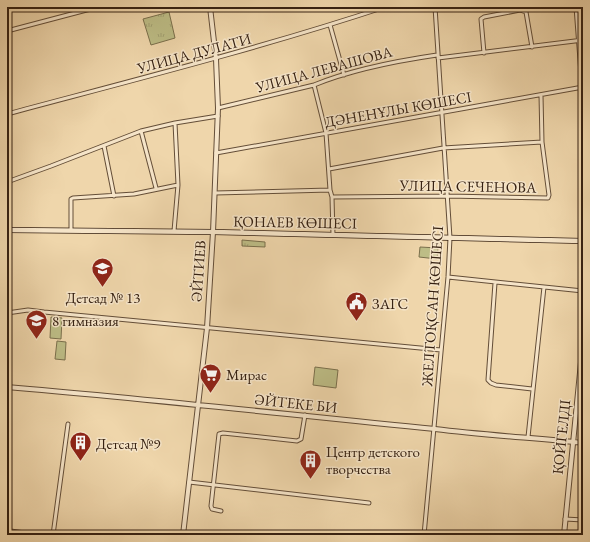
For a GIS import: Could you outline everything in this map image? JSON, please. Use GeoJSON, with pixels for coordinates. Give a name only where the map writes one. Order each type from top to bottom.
{"type":"FeatureCollection","features":[{"type":"Feature","properties":{"kind":"main road","name":"ҚОНАЕВ КӨШЕСІ"},"geometry":{"type":"LineString","coordinates":[[7,230],[174,231],[583,241]]}},
{"type":"Feature","properties":{"kind":"street"},"geometry":{"type":"LineString","coordinates":[[7,31],[98,7]]}},
{"type":"Feature","properties":{"kind":"street","name":"ӘЙТИЕВ"},"geometry":{"type":"LineString","coordinates":[[183,535],[207,328],[215,193],[218,108],[216,58],[210,7]]}},
{"type":"Feature","properties":{"kind":"street","name":"УЛИЦА ДУЛАТИ"},"geometry":{"type":"LineString","coordinates":[[7,114],[216,58],[330,25],[385,7]]}},
{"type":"Feature","properties":{"kind":"street","name":"ЖЕЛТОҚСАН КӨШЕСІ"},"geometry":{"type":"LineString","coordinates":[[424,535],[448,277],[450,238],[435,7]]}},
{"type":"Feature","properties":{"kind":"street"},"geometry":{"type":"LineString","coordinates":[[576,7],[583,100]]}},
{"type":"Feature","properties":{"kind":"street"},"geometry":{"type":"LineString","coordinates":[[484,53],[481,19],[484,17],[520,10],[526,12],[532,47]]}},
{"type":"Feature","properties":{"kind":"street"},"geometry":{"type":"LineString","coordinates":[[330,25],[344,75]]}},
{"type":"Feature","properties":{"kind":"street","name":"УЛИЦА ЛЕВАШОВА"},"geometry":{"type":"LineString","coordinates":[[218,108],[314,85],[344,75],[397,61],[484,53],[583,40]]}},
{"type":"Feature","properties":{"kind":"street"},"geometry":{"type":"LineString","coordinates":[[314,85],[326,133],[330,190],[332,197],[333,235]]}},
{"type":"Feature","properties":{"kind":"street","name":"ДӘНЕНҰЛЫ КӨШЕСІ"},"geometry":{"type":"LineString","coordinates":[[216,153],[583,87]]}},
{"type":"Feature","properties":{"kind":"street","name":"УЛИЦА СЕЧЕНОВА"},"geometry":{"type":"LineString","coordinates":[[332,197],[447,196],[548,198],[549,195],[542,142],[541,95]]}},
{"type":"Feature","properties":{"kind":"street"},"geometry":{"type":"LineString","coordinates":[[7,182],[141,131],[175,123],[218,116]]}},
{"type":"Feature","properties":{"kind":"street"},"geometry":{"type":"LineString","coordinates":[[174,231],[178,185],[175,123]]}},
{"type":"Feature","properties":{"kind":"street"},"geometry":{"type":"LineString","coordinates":[[141,131],[156,188]]}},
{"type":"Feature","properties":{"kind":"street","name":"УЛИЦА СЕЧЕНОВА"},"geometry":{"type":"LineString","coordinates":[[329,169],[443,148],[542,142]]}},
{"type":"Feature","properties":{"kind":"street"},"geometry":{"type":"LineString","coordinates":[[104,146],[114,196]]}},
{"type":"Feature","properties":{"kind":"street"},"geometry":{"type":"LineString","coordinates":[[71,230],[71,199],[73,198],[139,193],[156,188],[178,185]]}},
{"type":"Feature","properties":{"kind":"street"},"geometry":{"type":"LineString","coordinates":[[215,193],[330,190]]}},
{"type":"Feature","properties":{"kind":"street"},"geometry":{"type":"LineString","coordinates":[[448,277],[583,291]]}},
{"type":"Feature","properties":{"kind":"street"},"geometry":{"type":"LineString","coordinates":[[495,283],[488,380],[496,385],[532,389]]}},
{"type":"Feature","properties":{"kind":"street"},"geometry":{"type":"LineString","coordinates":[[528,437],[544,287]]}},
{"type":"Feature","properties":{"kind":"street"},"geometry":{"type":"LineString","coordinates":[[7,313],[28,310],[441,350]]}},
{"type":"Feature","properties":{"kind":"street","name":"ҚОЙГЕЛДІ"},"geometry":{"type":"LineString","coordinates":[[564,535],[572,442],[582,368],[583,342]]}},
{"type":"Feature","properties":{"kind":"street","name":"ӘЙТЕКЕ БИ"},"geometry":{"type":"LineString","coordinates":[[7,388],[197,404],[583,443]]}},
{"type":"Feature","properties":{"kind":"street"},"geometry":{"type":"LineString","coordinates":[[221,511],[212,509],[219,434],[223,433],[298,441],[301,439],[305,415]]}},
{"type":"Feature","properties":{"kind":"street"},"geometry":{"type":"LineString","coordinates":[[53,535],[68,424]]}},
{"type":"Feature","properties":{"kind":"street"},"geometry":{"type":"LineString","coordinates":[[188,482],[369,503]]}},
{"type":"Feature","properties":{"kind":"street"},"geometry":{"type":"LineString","coordinates":[[565,519],[583,520]]}},
{"type":"Feature","properties":{"kind":"street"},"geometry":{"type":"LineString","coordinates":[[7,531],[35,535]]}},
{"type":"Feature","properties":{"kind":"green space"},"geometry":{"type":"Polygon","coordinates":[[[169,12],[175,38],[151,45],[143,19],[169,12]]]}},
{"type":"Feature","properties":{"kind":"green space"},"geometry":{"type":"Polygon","coordinates":[[[242,240],[265,242],[265,247],[242,246],[242,240]]]}},
{"type":"Feature","properties":{"kind":"green space"},"geometry":{"type":"Polygon","coordinates":[[[420,247],[438,248],[437,259],[419,257],[420,247]]]}},
{"type":"Feature","properties":{"kind":"green space"},"geometry":{"type":"Polygon","coordinates":[[[51,317],[62,318],[61,339],[50,338],[51,317]]]}},
{"type":"Feature","properties":{"kind":"green space"},"geometry":{"type":"Polygon","coordinates":[[[57,341],[66,342],[65,360],[55,359],[57,341]]]}},
{"type":"Feature","properties":{"kind":"green space"},"geometry":{"type":"Polygon","coordinates":[[[315,367],[338,370],[336,388],[313,385],[315,367]]]}},
{"type":"Feature","properties":{"kind":"place","name":"Детсад № 13"},"geometry":{"type":"Point","coordinates":[103,288]}},
{"type":"Feature","properties":{"kind":"place","name":"ЗАГС"},"geometry":{"type":"Point","coordinates":[356,322]}},
{"type":"Feature","properties":{"kind":"place","name":"8 гимназия"},"geometry":{"type":"Point","coordinates":[37,340]}},
{"type":"Feature","properties":{"kind":"place","name":"Мирас"},"geometry":{"type":"Point","coordinates":[210,394]}},
{"type":"Feature","properties":{"kind":"place","name":"Детсад №9"},"geometry":{"type":"Point","coordinates":[81,462]}},
{"type":"Feature","properties":{"kind":"place","name":"Центр детского творчества"},"geometry":{"type":"Point","coordinates":[311,480]}}]}
